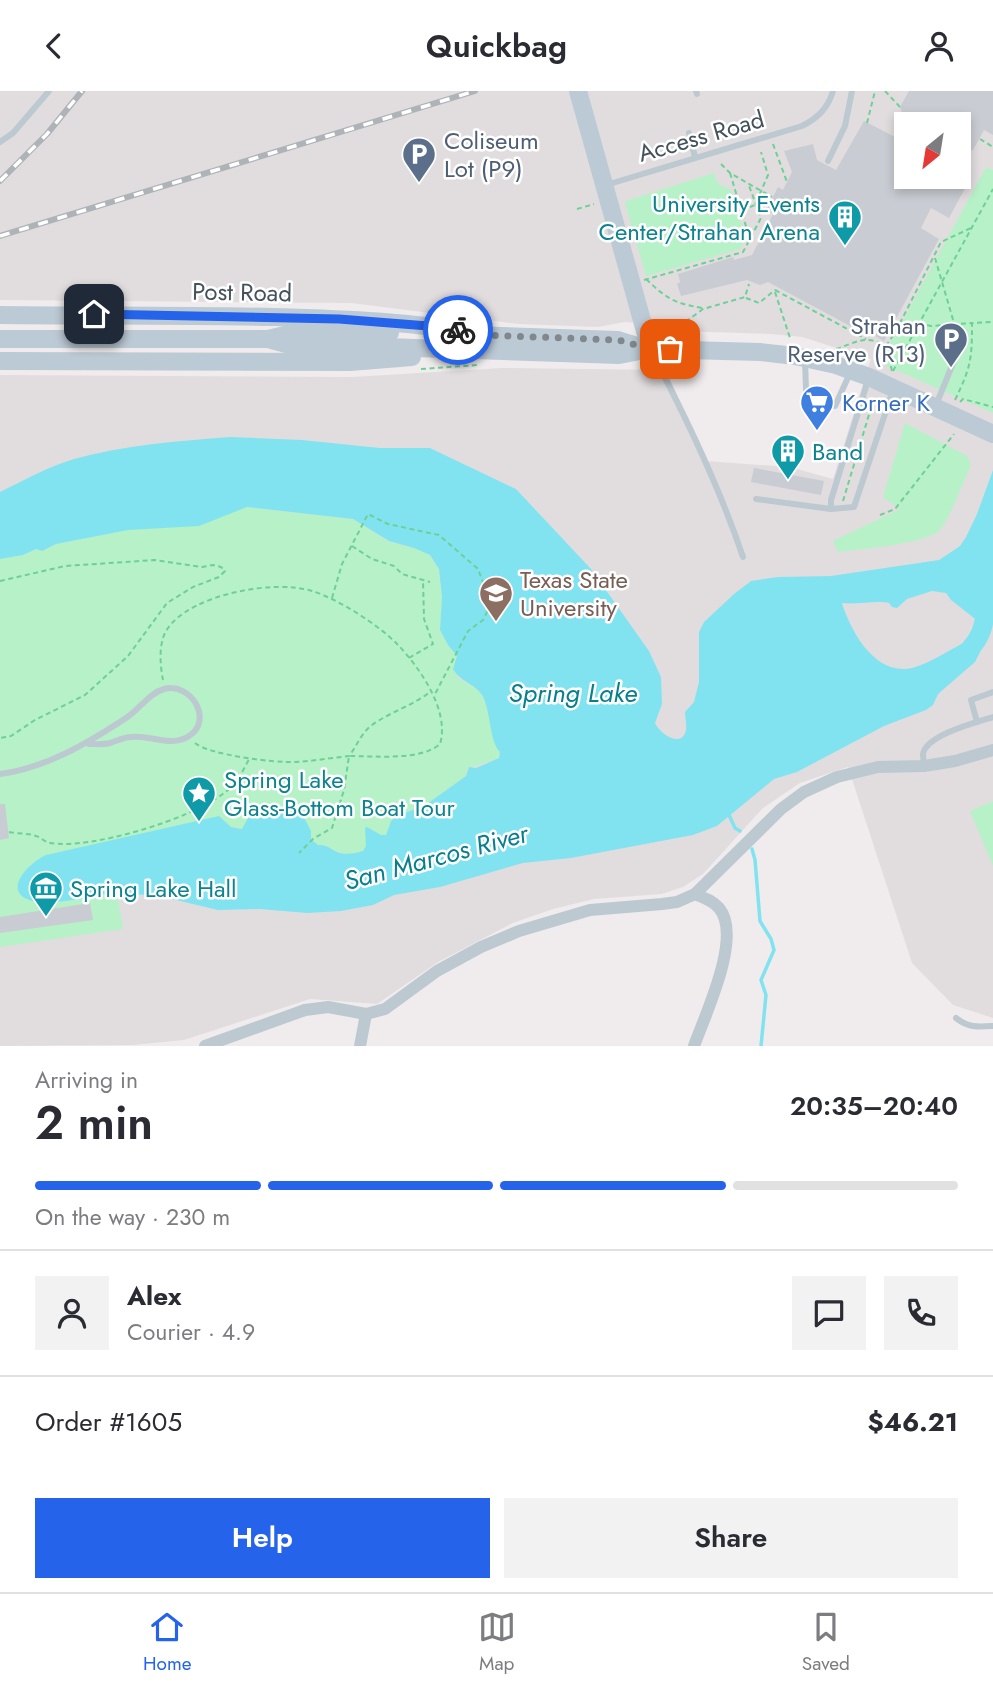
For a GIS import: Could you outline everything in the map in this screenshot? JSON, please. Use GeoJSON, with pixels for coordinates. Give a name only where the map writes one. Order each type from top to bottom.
{"type":"FeatureCollection","features":[{"type":"Feature","properties":{"kind":"street"},"geometry":{"type":"LineString","coordinates":[[583,92],[604,185],[650,349]]}},
{"type":"Feature","properties":{"kind":"street","name":"Post Road"},"geometry":{"type":"LineString","coordinates":[[2,316],[94,314],[339,319],[441,327],[480,343]]}},
{"type":"Feature","properties":{"kind":"street"},"geometry":{"type":"LineString","coordinates":[[0,339],[268,339],[297,347],[480,343],[619,355],[650,349],[760,352],[805,358],[860,374],[993,434]]}},
{"type":"Feature","properties":{"kind":"street"},"geometry":{"type":"LineString","coordinates":[[3,360],[350,362],[480,343]]}},
{"type":"Feature","properties":{"kind":"street"},"geometry":{"type":"LineString","coordinates":[[205,1046],[305,1010],[328,1007],[366,1014],[384,1009],[437,971],[481,947],[519,931],[590,909],[677,902],[695,894],[781,809],[804,792],[837,777],[878,767],[955,761],[993,750]]}},
{"type":"Feature","properties":{"kind":"street"},"geometry":{"type":"LineString","coordinates":[[694,1046],[726,951],[727,929],[721,910],[709,899],[695,894]]}},
{"type":"Feature","properties":{"kind":"street"},"geometry":{"type":"LineString","coordinates":[[360,1046],[366,1014]]}},
{"type":"Feature","properties":{"kind":"lane"},"geometry":{"type":"LineString","coordinates":[[0,142],[13,133],[49,91]]}},
{"type":"Feature","properties":{"kind":"lane","name":"Access Road"},"geometry":{"type":"LineString","coordinates":[[604,185],[802,126],[817,118],[829,102],[833,91]]}},
{"type":"Feature","properties":{"kind":"lane"},"geometry":{"type":"LineString","coordinates":[[828,161],[845,126],[852,91]]}},
{"type":"Feature","properties":{"kind":"lane"},"geometry":{"type":"LineString","coordinates":[[689,132],[695,157]]}},
{"type":"Feature","properties":{"kind":"lane"},"geometry":{"type":"LineString","coordinates":[[650,349],[732,523],[743,557]]}},
{"type":"Feature","properties":{"kind":"lane"},"geometry":{"type":"LineString","coordinates":[[936,407],[956,356]]}},
{"type":"Feature","properties":{"kind":"lane"},"geometry":{"type":"LineString","coordinates":[[805,358],[806,390],[810,398],[835,406],[860,374]]}},
{"type":"Feature","properties":{"kind":"lane"},"geometry":{"type":"LineString","coordinates":[[831,509],[860,374]]}},
{"type":"Feature","properties":{"kind":"lane"},"geometry":{"type":"LineString","coordinates":[[755,499],[831,509],[849,509],[857,503],[894,388]]}},
{"type":"Feature","properties":{"kind":"lane"},"geometry":{"type":"LineString","coordinates":[[0,774],[18,772],[89,744],[165,689],[182,690],[195,700],[198,724],[188,737],[173,741],[131,737],[107,744],[89,744]]}},
{"type":"Feature","properties":{"kind":"lane"},"geometry":{"type":"LineString","coordinates":[[977,722],[971,699],[993,692]]}},
{"type":"Feature","properties":{"kind":"lane"},"geometry":{"type":"LineString","coordinates":[[924,765],[923,754],[927,745],[936,738],[993,717]]}},
{"type":"Feature","properties":{"kind":"lane"},"geometry":{"type":"LineString","coordinates":[[956,1019],[975,1027],[993,1025]]}},
{"type":"Feature","properties":{"kind":"path"},"geometry":{"type":"LineString","coordinates":[[867,123],[875,91]]}},
{"type":"Feature","properties":{"kind":"path"},"geometry":{"type":"LineString","coordinates":[[884,91],[900,107]]}},
{"type":"Feature","properties":{"kind":"path"},"geometry":{"type":"LineString","coordinates":[[770,137],[787,182]]}},
{"type":"Feature","properties":{"kind":"path"},"geometry":{"type":"LineString","coordinates":[[980,139],[993,147]]}},
{"type":"Feature","properties":{"kind":"path"},"geometry":{"type":"LineString","coordinates":[[742,210],[755,205],[768,175],[761,152]]}},
{"type":"Feature","properties":{"kind":"path"},"geometry":{"type":"LineString","coordinates":[[722,165],[730,173],[772,197]]}},
{"type":"Feature","properties":{"kind":"path"},"geometry":{"type":"LineString","coordinates":[[730,173],[748,233],[752,235]]}},
{"type":"Feature","properties":{"kind":"path"},"geometry":{"type":"LineString","coordinates":[[703,309],[678,304],[644,280],[743,251],[761,218],[748,183]]}},
{"type":"Feature","properties":{"kind":"path"},"geometry":{"type":"LineString","coordinates":[[972,228],[941,242],[886,346],[893,372],[918,323],[942,283],[972,228],[993,189]]}},
{"type":"Feature","properties":{"kind":"path"},"geometry":{"type":"LineString","coordinates":[[577,209],[595,204]]}},
{"type":"Feature","properties":{"kind":"path"},"geometry":{"type":"LineString","coordinates":[[934,256],[954,324]]}},
{"type":"Feature","properties":{"kind":"path"},"geometry":{"type":"LineString","coordinates":[[745,297],[749,284]]}},
{"type":"Feature","properties":{"kind":"path"},"geometry":{"type":"LineString","coordinates":[[672,332],[703,309],[745,297],[759,303],[775,291]]}},
{"type":"Feature","properties":{"kind":"path"},"geometry":{"type":"LineString","coordinates":[[775,291],[790,338]]}},
{"type":"Feature","properties":{"kind":"path"},"geometry":{"type":"LineString","coordinates":[[775,291],[866,339]]}},
{"type":"Feature","properties":{"kind":"path"},"geometry":{"type":"LineString","coordinates":[[895,331],[918,323],[932,326],[993,322]]}},
{"type":"Feature","properties":{"kind":"path"},"geometry":{"type":"LineString","coordinates":[[955,400],[972,358],[972,323]]}},
{"type":"Feature","properties":{"kind":"path"},"geometry":{"type":"LineString","coordinates":[[836,349],[866,339],[886,346]]}},
{"type":"Feature","properties":{"kind":"path"},"geometry":{"type":"LineString","coordinates":[[842,509],[874,398]]}},
{"type":"Feature","properties":{"kind":"path"},"geometry":{"type":"LineString","coordinates":[[960,402],[964,399],[993,407]]}},
{"type":"Feature","properties":{"kind":"path"},"geometry":{"type":"LineString","coordinates":[[880,515],[895,509],[954,435]]}},
{"type":"Feature","properties":{"kind":"path"},"geometry":{"type":"LineString","coordinates":[[331,599],[342,564],[368,514],[388,524],[439,535],[478,569],[491,604],[483,620],[468,631],[433,697]]}},
{"type":"Feature","properties":{"kind":"path"},"geometry":{"type":"LineString","coordinates":[[351,546],[372,559],[394,566],[402,574],[430,582]]}},
{"type":"Feature","properties":{"kind":"path"},"geometry":{"type":"LineString","coordinates":[[0,581],[65,566],[155,560],[202,567],[213,565],[225,571],[219,577],[193,587],[166,603],[128,656],[85,695],[35,720],[11,736],[0,738]]}},
{"type":"Feature","properties":{"kind":"path"},"geometry":{"type":"LineString","coordinates":[[410,658],[433,644],[424,619],[424,580]]}},
{"type":"Feature","properties":{"kind":"path"},"geometry":{"type":"LineString","coordinates":[[165,689],[161,663],[164,636],[169,627],[190,611],[218,597],[259,588],[300,588],[331,599],[383,632],[410,658],[433,697],[443,726],[440,744],[428,752],[293,762],[250,758],[199,747],[188,737]]}},
{"type":"Feature","properties":{"kind":"path"},"geometry":{"type":"LineString","coordinates":[[299,853],[313,839],[332,828],[344,790],[349,756],[358,746],[363,734],[372,725],[411,705],[430,691]]}},
{"type":"Feature","properties":{"kind":"path"},"geometry":{"type":"LineString","coordinates":[[9,832],[38,836],[50,844],[73,843],[154,827],[214,801],[232,787],[250,758]]}},
{"type":"Feature","properties":{"kind":"shaded area","name":"Texas State University"},"geometry":{"type":"Polygon","coordinates":[[[0,91],[993,91],[993,1018],[953,1005],[912,963],[848,767],[800,783],[763,808],[703,874],[683,887],[662,894],[594,899],[513,923],[438,962],[377,1004],[310,999],[184,1040],[133,1045],[0,1046],[0,375],[352,377],[502,368],[666,370],[706,461],[790,467],[833,479],[871,359],[802,337],[677,331],[661,325],[625,322],[598,327],[519,324],[351,303],[0,300],[0,91]]]}},
{"type":"Feature","properties":{"kind":"green space"},"geometry":{"type":"Polygon","coordinates":[[[986,167],[993,170],[993,413],[880,363],[986,167]]]}},
{"type":"Feature","properties":{"kind":"green space"},"geometry":{"type":"Polygon","coordinates":[[[714,173],[720,184],[731,189],[746,238],[740,249],[646,276],[626,201],[714,173]]]}},
{"type":"Feature","properties":{"kind":"green space"},"geometry":{"type":"Polygon","coordinates":[[[905,423],[967,456],[971,465],[947,518],[940,530],[921,539],[838,552],[833,541],[900,509],[883,497],[905,423]]]}},
{"type":"Feature","properties":{"kind":"green space"},"geometry":{"type":"Polygon","coordinates":[[[247,507],[353,519],[388,541],[430,555],[439,569],[442,597],[440,630],[457,656],[457,677],[483,696],[500,752],[499,758],[467,769],[466,776],[424,806],[396,816],[386,835],[373,840],[364,851],[340,853],[327,846],[318,845],[311,839],[231,827],[109,842],[123,929],[0,947],[0,559],[23,555],[36,549],[42,551],[56,544],[247,507]]]}},
{"type":"Feature","properties":{"kind":"green space"},"geometry":{"type":"Polygon","coordinates":[[[993,801],[993,866],[970,811],[993,801]]]}},
{"type":"Feature","properties":{"kind":"water","name":"Spring Lake"},"geometry":{"type":"Polygon","coordinates":[[[230,437],[302,440],[380,448],[430,448],[516,489],[591,569],[649,651],[661,677],[662,704],[655,723],[671,738],[684,736],[685,712],[694,702],[699,682],[699,632],[704,622],[734,594],[751,581],[778,577],[831,576],[939,560],[960,546],[966,537],[993,470],[993,617],[974,618],[946,593],[932,591],[907,599],[897,608],[884,602],[842,603],[858,638],[876,659],[887,665],[899,669],[912,668],[966,642],[980,652],[975,662],[938,694],[933,705],[926,710],[884,726],[797,772],[774,779],[717,826],[693,835],[571,858],[523,863],[440,887],[394,895],[373,905],[341,911],[307,913],[260,909],[218,910],[155,895],[102,894],[90,897],[88,893],[82,894],[83,899],[45,903],[23,897],[19,892],[20,878],[32,864],[46,855],[219,816],[231,827],[242,829],[254,807],[300,810],[311,831],[311,839],[318,845],[343,854],[363,851],[366,846],[365,828],[386,835],[396,816],[424,806],[466,776],[469,767],[476,768],[499,758],[500,752],[494,741],[485,701],[479,691],[459,677],[453,669],[457,656],[440,630],[442,597],[439,569],[430,555],[389,541],[353,519],[247,507],[199,526],[128,530],[56,544],[42,551],[36,549],[23,555],[0,559],[0,492],[55,466],[93,454],[151,444],[230,437]]]}},
{"type":"Feature","properties":{"kind":"building"},"geometry":{"type":"Polygon","coordinates":[[[909,91],[993,91],[993,135],[984,130],[971,150],[971,112],[902,112],[900,107],[909,91]]]}},
{"type":"Feature","properties":{"kind":"building","name":"University Events Center/Strahan Arena"},"geometry":{"type":"Polygon","coordinates":[[[864,121],[894,136],[894,189],[965,189],[949,218],[931,208],[921,228],[939,239],[884,341],[868,332],[867,335],[768,282],[760,285],[747,280],[681,296],[677,284],[680,282],[678,274],[733,257],[734,260],[752,255],[773,214],[766,210],[778,187],[783,190],[792,172],[784,151],[813,144],[817,160],[836,170],[864,121]]]}},
{"type":"Feature","properties":{"kind":"building","name":"Band"},"geometry":{"type":"Polygon","coordinates":[[[754,468],[824,481],[821,495],[751,482],[754,468]]]}},
{"type":"Feature","properties":{"kind":"building"},"geometry":{"type":"Polygon","coordinates":[[[0,804],[5,804],[9,838],[0,840],[0,804]]]}},
{"type":"Feature","properties":{"kind":"building","name":"Spring Lake Hall"},"geometry":{"type":"Polygon","coordinates":[[[90,903],[93,920],[0,933],[0,917],[90,903]]]}},
{"type":"Feature","properties":{"kind":"waterway","name":"San Marcos River"},"geometry":{"type":"LineString","coordinates":[[953,663],[970,649],[980,633],[985,615],[983,594]]}},
{"type":"Feature","properties":{"kind":"waterway"},"geometry":{"type":"LineString","coordinates":[[728,813],[735,828],[740,831]]}},
{"type":"Feature","properties":{"kind":"waterway"},"geometry":{"type":"LineString","coordinates":[[752,849],[760,921],[774,950],[761,980],[766,995],[761,1046]]}},
{"type":"Feature","properties":{"kind":"railway"},"geometry":{"type":"LineString","coordinates":[[0,181],[47,134],[82,91]]}},
{"type":"Feature","properties":{"kind":"railway"},"geometry":{"type":"LineString","coordinates":[[0,236],[475,91]]}},
{"type":"Feature","properties":{"kind":"way so far"},"geometry":{"type":"LineString","coordinates":[[458,330],[482,335],[618,340],[650,349],[670,349]]}},
{"type":"Feature","properties":{"kind":"place","name":"Coliseum Lot (P9)"},"geometry":{"type":"Point","coordinates":[419,184]}},
{"type":"Feature","properties":{"kind":"place","name":"University Events Center/Strahan Arena"},"geometry":{"type":"Point","coordinates":[845,247]}},
{"type":"Feature","properties":{"kind":"place","name":"Strahan Reserve (R13)"},"geometry":{"type":"Point","coordinates":[951,369]}},
{"type":"Feature","properties":{"kind":"place","name":"Korner K"},"geometry":{"type":"Point","coordinates":[817,432]}},
{"type":"Feature","properties":{"kind":"place","name":"Band"},"geometry":{"type":"Point","coordinates":[788,481]}},
{"type":"Feature","properties":{"kind":"place","name":"Texas State University"},"geometry":{"type":"Point","coordinates":[496,623]}},
{"type":"Feature","properties":{"kind":"place","name":"Spring Lake Glass-Bottom Boat Tour"},"geometry":{"type":"Point","coordinates":[199,823]}},
{"type":"Feature","properties":{"kind":"place","name":"Spring Lake Hall"},"geometry":{"type":"Point","coordinates":[46,918]}},
{"type":"Feature","properties":{"kind":"route"},"geometry":{"type":"LineString","coordinates":[[94,314],[339,319],[458,330]]}}]}
